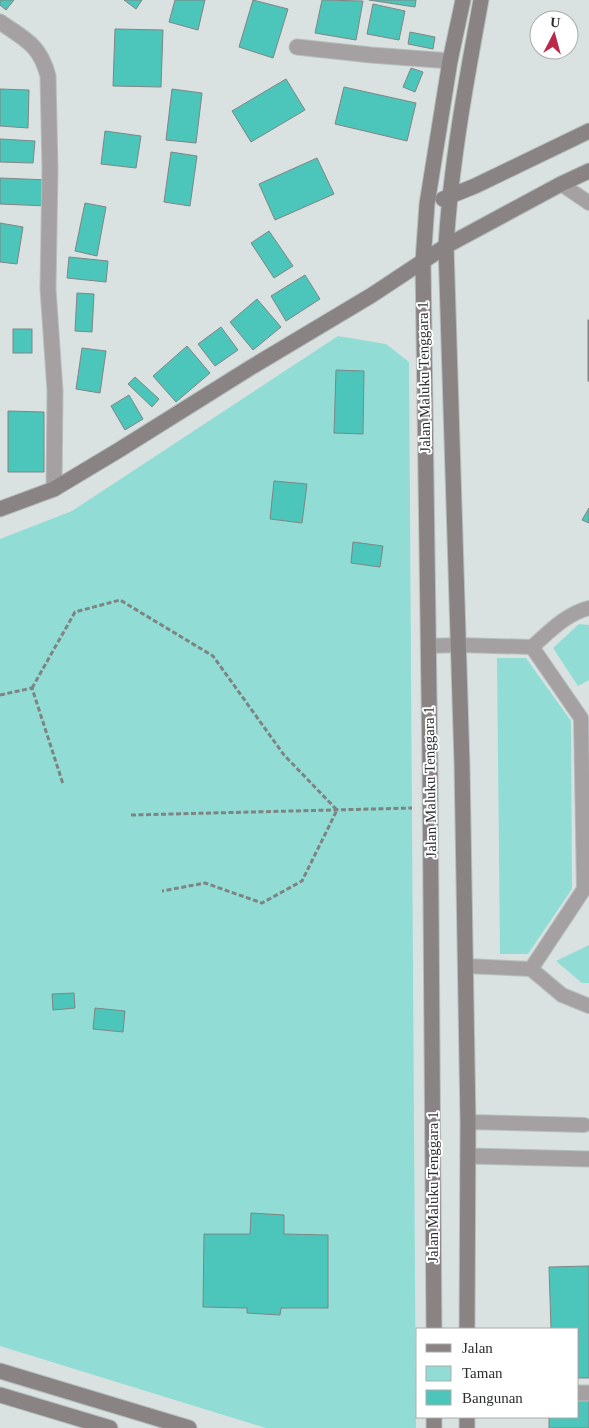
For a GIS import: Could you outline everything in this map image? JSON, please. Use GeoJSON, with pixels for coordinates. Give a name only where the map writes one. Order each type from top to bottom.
{"type":"FeatureCollection","features":[{"type":"Feature","properties":{"kind":"main road","name":"Jalan Maluku Tenggara 1"},"geometry":{"type":"LineString","coordinates":[[434,1328],[423,262],[427,204],[450,61],[463,0]]}},
{"type":"Feature","properties":{"kind":"main road","name":"Jalan Maluku Tenggara 1"},"geometry":{"type":"LineString","coordinates":[[468,1328],[468,1122],[459,645],[446,246],[449,197],[455,149],[481,0]]}},
{"type":"Feature","properties":{"kind":"main road"},"geometry":{"type":"LineString","coordinates":[[427,204],[475,186],[589,131]]}},
{"type":"Feature","properties":{"kind":"main road"},"geometry":{"type":"LineString","coordinates":[[0,509],[54,489],[446,246],[561,184],[589,172]]}},
{"type":"Feature","properties":{"kind":"main road"},"geometry":{"type":"LineString","coordinates":[[0,1371],[189,1428]]}},
{"type":"Feature","properties":{"kind":"main road"},"geometry":{"type":"LineString","coordinates":[[0,1395],[110,1428]]}},
{"type":"Feature","properties":{"kind":"street"},"geometry":{"type":"LineString","coordinates":[[0,22],[36,48],[48,76],[50,169],[48,289],[56,391],[54,489]]}},
{"type":"Feature","properties":{"kind":"street"},"geometry":{"type":"LineString","coordinates":[[297,47],[450,61]]}},
{"type":"Feature","properties":{"kind":"street"},"geometry":{"type":"LineString","coordinates":[[468,1156],[589,1159]]}},
{"type":"Feature","properties":{"kind":"lane"},"geometry":{"type":"LineString","coordinates":[[561,184],[589,203]]}},
{"type":"Feature","properties":{"kind":"lane"},"geometry":{"type":"LineString","coordinates":[[428,646],[532,647],[554,627],[582,610],[589,608]]}},
{"type":"Feature","properties":{"kind":"lane"},"geometry":{"type":"LineString","coordinates":[[531,969],[584,889],[581,718],[532,647]]}},
{"type":"Feature","properties":{"kind":"lane"},"geometry":{"type":"LineString","coordinates":[[465,966],[531,969],[562,995],[589,1006]]}},
{"type":"Feature","properties":{"kind":"lane"},"geometry":{"type":"LineString","coordinates":[[468,1122],[584,1125]]}},
{"type":"Feature","properties":{"kind":"path"},"geometry":{"type":"LineString","coordinates":[[0,695],[32,688],[76,612],[120,600],[213,656],[284,755],[336,810]]}},
{"type":"Feature","properties":{"kind":"path"},"geometry":{"type":"LineString","coordinates":[[32,688],[63,784]]}},
{"type":"Feature","properties":{"kind":"path"},"geometry":{"type":"LineString","coordinates":[[131,815],[430,808]]}},
{"type":"Feature","properties":{"kind":"path"},"geometry":{"type":"LineString","coordinates":[[162,891],[205,883],[262,903],[302,881],[336,810]]}},
{"type":"Feature","properties":{"kind":"green space"},"geometry":{"type":"Polygon","coordinates":[[[338,336],[386,344],[409,362],[416,1428],[266,1428],[0,1346],[0,539],[72,511],[338,336]]]}},
{"type":"Feature","properties":{"kind":"green space"},"geometry":{"type":"Polygon","coordinates":[[[579,624],[589,625],[589,680],[578,686],[553,648],[579,624]]]}},
{"type":"Feature","properties":{"kind":"green space"},"geometry":{"type":"Polygon","coordinates":[[[497,658],[526,658],[571,721],[572,889],[528,954],[500,954],[497,658]]]}},
{"type":"Feature","properties":{"kind":"green space"},"geometry":{"type":"Polygon","coordinates":[[[589,945],[589,983],[582,983],[556,961],[589,945]]]}},
{"type":"Feature","properties":{"kind":"building"},"geometry":{"type":"Polygon","coordinates":[[[0,0],[14,0],[6,10],[0,5],[0,0]]]}},
{"type":"Feature","properties":{"kind":"building"},"geometry":{"type":"Polygon","coordinates":[[[124,0],[142,0],[136,9],[124,0]]]}},
{"type":"Feature","properties":{"kind":"building"},"geometry":{"type":"Polygon","coordinates":[[[175,0],[205,0],[198,30],[169,22],[175,0]]]}},
{"type":"Feature","properties":{"kind":"building"},"geometry":{"type":"Polygon","coordinates":[[[253,0],[288,9],[273,58],[239,47],[253,0]]]}},
{"type":"Feature","properties":{"kind":"building"},"geometry":{"type":"Polygon","coordinates":[[[322,0],[363,1],[356,40],[315,33],[322,0]]]}},
{"type":"Feature","properties":{"kind":"building"},"geometry":{"type":"Polygon","coordinates":[[[369,0],[416,0],[415,7],[369,0]]]}},
{"type":"Feature","properties":{"kind":"building"},"geometry":{"type":"Polygon","coordinates":[[[373,4],[405,11],[399,40],[367,34],[373,4]]]}},
{"type":"Feature","properties":{"kind":"building"},"geometry":{"type":"Polygon","coordinates":[[[115,29],[163,30],[161,87],[113,86],[115,29]]]}},
{"type":"Feature","properties":{"kind":"building"},"geometry":{"type":"Polygon","coordinates":[[[410,32],[435,37],[433,49],[408,44],[410,32]]]}},
{"type":"Feature","properties":{"kind":"building"},"geometry":{"type":"Polygon","coordinates":[[[411,68],[423,72],[415,92],[403,87],[411,68]]]}},
{"type":"Feature","properties":{"kind":"building"},"geometry":{"type":"Polygon","coordinates":[[[286,79],[305,110],[251,142],[232,111],[286,79]]]}},
{"type":"Feature","properties":{"kind":"building"},"geometry":{"type":"Polygon","coordinates":[[[344,87],[416,103],[407,141],[335,124],[344,87]]]}},
{"type":"Feature","properties":{"kind":"building"},"geometry":{"type":"Polygon","coordinates":[[[0,89],[29,90],[28,128],[0,126],[0,89]]]}},
{"type":"Feature","properties":{"kind":"building"},"geometry":{"type":"Polygon","coordinates":[[[172,89],[202,93],[196,143],[166,140],[172,89]]]}},
{"type":"Feature","properties":{"kind":"building"},"geometry":{"type":"Polygon","coordinates":[[[105,131],[141,136],[136,168],[101,164],[105,131]]]}},
{"type":"Feature","properties":{"kind":"building"},"geometry":{"type":"Polygon","coordinates":[[[0,139],[35,141],[33,163],[0,162],[0,139]]]}},
{"type":"Feature","properties":{"kind":"building"},"geometry":{"type":"Polygon","coordinates":[[[171,152],[197,156],[190,206],[164,202],[171,152]]]}},
{"type":"Feature","properties":{"kind":"building"},"geometry":{"type":"Polygon","coordinates":[[[317,158],[334,194],[275,220],[259,184],[317,158]]]}},
{"type":"Feature","properties":{"kind":"building"},"geometry":{"type":"Polygon","coordinates":[[[0,178],[49,180],[48,206],[0,204],[0,178]]]}},
{"type":"Feature","properties":{"kind":"building"},"geometry":{"type":"Polygon","coordinates":[[[85,203],[106,207],[97,256],[75,251],[85,203]]]}},
{"type":"Feature","properties":{"kind":"building"},"geometry":{"type":"Polygon","coordinates":[[[0,223],[23,227],[17,264],[0,262],[0,223]]]}},
{"type":"Feature","properties":{"kind":"building"},"geometry":{"type":"Polygon","coordinates":[[[269,231],[293,266],[274,278],[251,243],[269,231]]]}},
{"type":"Feature","properties":{"kind":"building"},"geometry":{"type":"Polygon","coordinates":[[[69,257],[108,261],[106,282],[67,278],[69,257]]]}},
{"type":"Feature","properties":{"kind":"building"},"geometry":{"type":"Polygon","coordinates":[[[305,275],[320,299],[286,321],[271,296],[305,275]]]}},
{"type":"Feature","properties":{"kind":"building"},"geometry":{"type":"Polygon","coordinates":[[[77,293],[94,294],[92,332],[75,331],[77,293]]]}},
{"type":"Feature","properties":{"kind":"building"},"geometry":{"type":"Polygon","coordinates":[[[257,299],[281,327],[253,350],[230,322],[257,299]]]}},
{"type":"Feature","properties":{"kind":"building"},"geometry":{"type":"Polygon","coordinates":[[[589,320],[589,381],[588,381],[589,320]]]}},
{"type":"Feature","properties":{"kind":"building"},"geometry":{"type":"Polygon","coordinates":[[[221,327],[238,350],[215,366],[198,344],[221,327]]]}},
{"type":"Feature","properties":{"kind":"building"},"geometry":{"type":"Polygon","coordinates":[[[13,329],[32,329],[32,353],[13,353],[13,329]]]}},
{"type":"Feature","properties":{"kind":"building"},"geometry":{"type":"Polygon","coordinates":[[[187,346],[210,373],[176,402],[153,376],[187,346]]]}},
{"type":"Feature","properties":{"kind":"building"},"geometry":{"type":"Polygon","coordinates":[[[82,348],[106,351],[100,393],[76,389],[82,348]]]}},
{"type":"Feature","properties":{"kind":"building"},"geometry":{"type":"Polygon","coordinates":[[[336,370],[364,371],[363,434],[334,433],[336,370]]]}},
{"type":"Feature","properties":{"kind":"building"},"geometry":{"type":"Polygon","coordinates":[[[135,377],[159,399],[152,407],[128,384],[135,377]]]}},
{"type":"Feature","properties":{"kind":"building"},"geometry":{"type":"Polygon","coordinates":[[[129,395],[143,419],[125,430],[111,406],[129,395]]]}},
{"type":"Feature","properties":{"kind":"building"},"geometry":{"type":"Polygon","coordinates":[[[8,411],[44,412],[44,472],[8,472],[8,411]]]}},
{"type":"Feature","properties":{"kind":"building"},"geometry":{"type":"Polygon","coordinates":[[[274,481],[307,484],[302,523],[270,519],[274,481]]]}},
{"type":"Feature","properties":{"kind":"building"},"geometry":{"type":"Polygon","coordinates":[[[589,508],[589,523],[582,520],[589,508]]]}},
{"type":"Feature","properties":{"kind":"building"},"geometry":{"type":"Polygon","coordinates":[[[353,542],[383,546],[380,567],[351,563],[353,542]]]}},
{"type":"Feature","properties":{"kind":"building"},"geometry":{"type":"Polygon","coordinates":[[[74,993],[75,1008],[53,1010],[52,994],[74,993]]]}},
{"type":"Feature","properties":{"kind":"building"},"geometry":{"type":"Polygon","coordinates":[[[95,1008],[125,1011],[123,1032],[93,1029],[95,1008]]]}},
{"type":"Feature","properties":{"kind":"building"},"geometry":{"type":"Polygon","coordinates":[[[251,1213],[284,1215],[284,1234],[328,1235],[328,1308],[281,1308],[280,1315],[247,1313],[247,1308],[203,1307],[204,1234],[250,1234],[251,1213]]]}},
{"type":"Feature","properties":{"kind":"building"},"geometry":{"type":"Polygon","coordinates":[[[589,1266],[589,1378],[579,1378],[579,1328],[551,1328],[549,1267],[589,1266]]]}},
{"type":"Feature","properties":{"kind":"building"},"geometry":{"type":"Polygon","coordinates":[[[579,1399],[589,1400],[589,1428],[549,1428],[549,1418],[579,1418],[579,1399]]]}}]}
